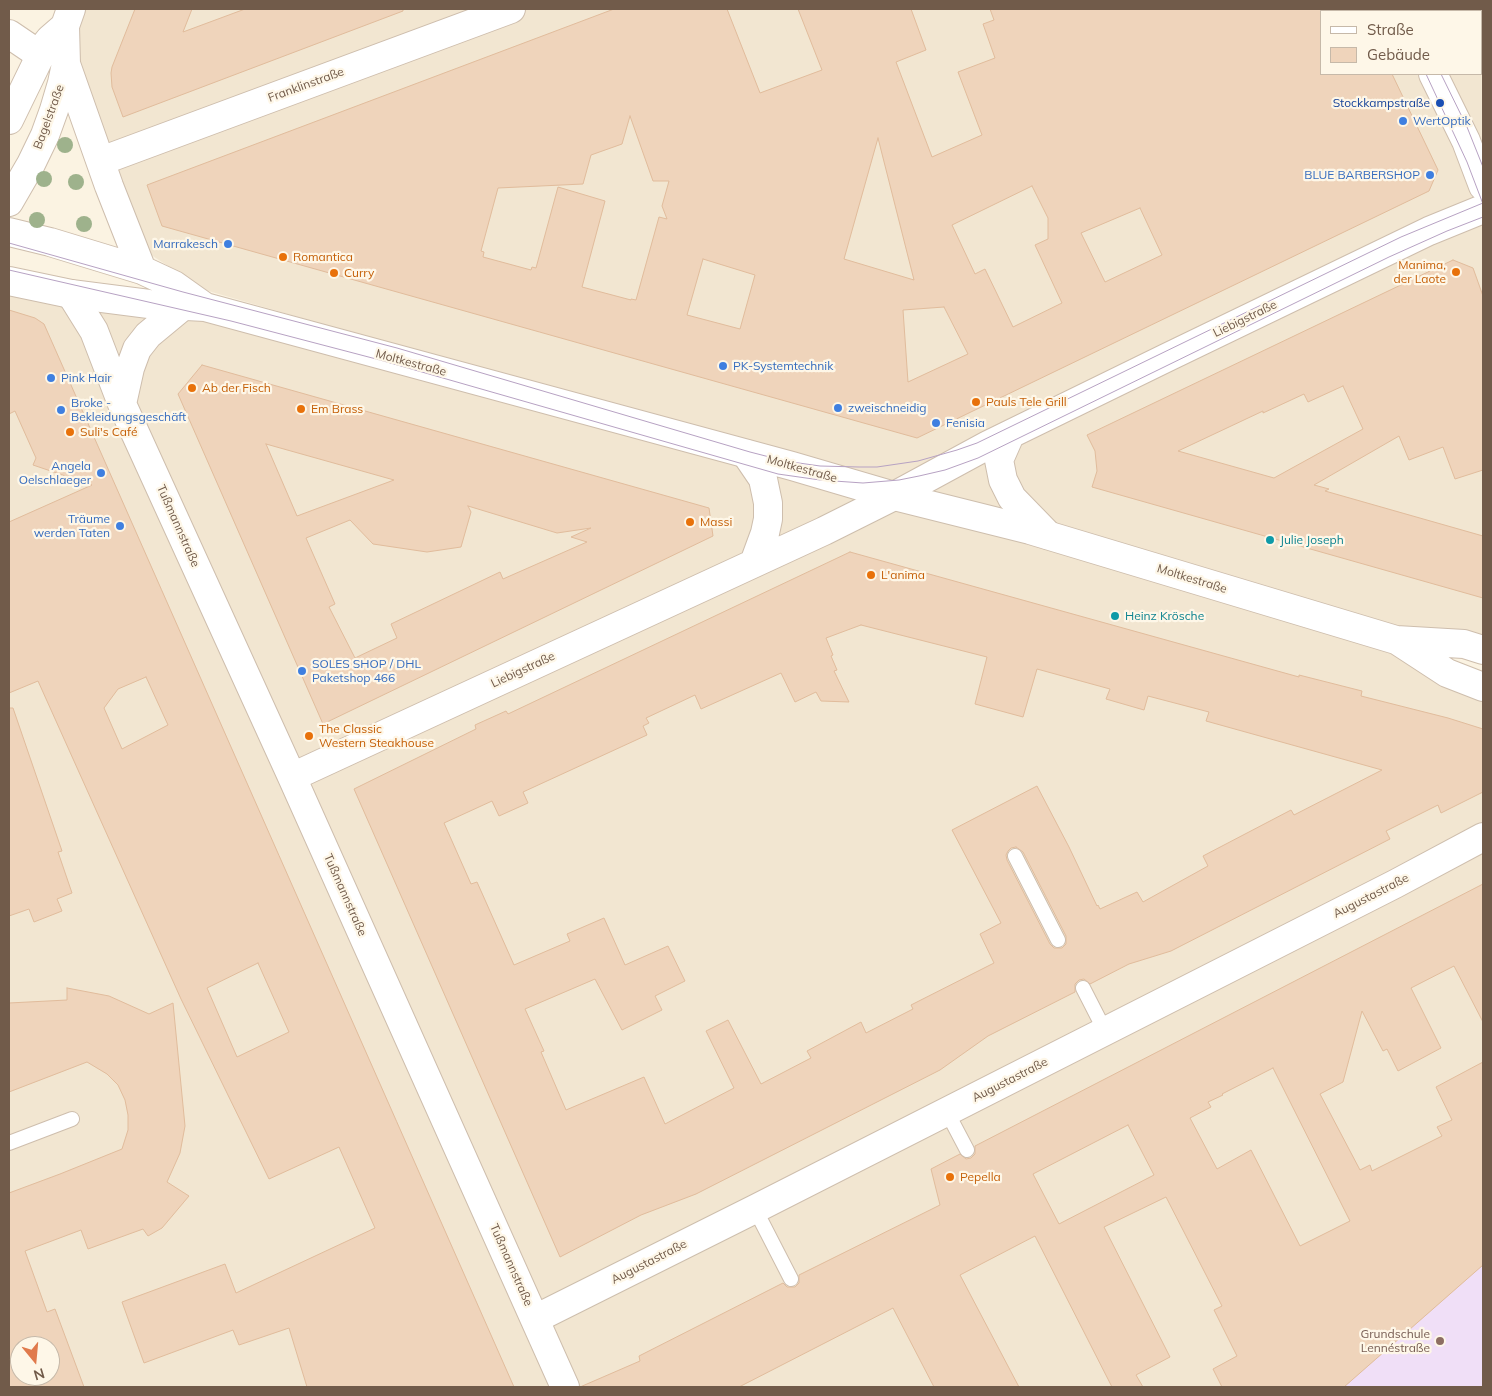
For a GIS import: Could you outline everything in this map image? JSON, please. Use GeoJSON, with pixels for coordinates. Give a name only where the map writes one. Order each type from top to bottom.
{"type":"FeatureCollection","features":[{"type":"Feature","properties":{"kind":"street","name":"Franklinstraße"},"geometry":{"type":"LineString","coordinates":[[101,161],[511,9]]}},
{"type":"Feature","properties":{"kind":"street","name":"Bagelstraße"},"geometry":{"type":"LineString","coordinates":[[9,120],[40,55],[50,39],[68,18]]}},
{"type":"Feature","properties":{"kind":"street","name":"Bagelstraße"},"geometry":{"type":"LineString","coordinates":[[9,202],[45,135],[62,83],[66,64],[68,18]]}},
{"type":"Feature","properties":{"kind":"street"},"geometry":{"type":"LineString","coordinates":[[9,34],[40,55]]}},
{"type":"Feature","properties":{"kind":"street"},"geometry":{"type":"LineString","coordinates":[[66,64],[109,186],[142,270]]}},
{"type":"Feature","properties":{"kind":"street"},"geometry":{"type":"LineString","coordinates":[[1433,75],[1466,142],[1483,186]]}},
{"type":"Feature","properties":{"kind":"street","name":"Liebigstraße"},"geometry":{"type":"LineString","coordinates":[[292,778],[824,531],[937,472],[1177,352],[1420,236],[1483,209]]}},
{"type":"Feature","properties":{"kind":"street","name":"Moltkestraße"},"geometry":{"type":"LineString","coordinates":[[9,232],[50,242],[142,270],[174,285],[194,307]]}},
{"type":"Feature","properties":{"kind":"street","name":"Moltkestraße"},"geometry":{"type":"LineString","coordinates":[[14,280],[71,294],[149,304],[194,307],[746,454],[894,496],[1048,535],[1396,640],[1464,644],[1483,650]]}},
{"type":"Feature","properties":{"kind":"street","name":"Tußmannstraße"},"geometry":{"type":"LineString","coordinates":[[71,294],[94,331],[122,404],[565,1387]]}},
{"type":"Feature","properties":{"kind":"street"},"geometry":{"type":"LineString","coordinates":[[122,404],[130,368],[137,349],[148,335],[194,307]]}},
{"type":"Feature","properties":{"kind":"street"},"geometry":{"type":"LineString","coordinates":[[1010,435],[999,460],[1003,480],[1012,498],[1048,535]]}},
{"type":"Feature","properties":{"kind":"street"},"geometry":{"type":"LineString","coordinates":[[746,454],[763,479],[768,503],[768,519],[765,533],[754,563]]}},
{"type":"Feature","properties":{"kind":"street","name":"Moltkestraße"},"geometry":{"type":"LineString","coordinates":[[1396,640],[1447,673],[1483,686]]}},
{"type":"Feature","properties":{"kind":"street","name":"Augustastraße"},"geometry":{"type":"LineString","coordinates":[[535,1319],[948,1112],[1395,884],[1483,837]]}},
{"type":"Feature","properties":{"kind":"lane"},"geometry":{"type":"LineString","coordinates":[[1015,856],[1058,940]]}},
{"type":"Feature","properties":{"kind":"lane"},"geometry":{"type":"LineString","coordinates":[[1083,988],[1105,1031]]}},
{"type":"Feature","properties":{"kind":"lane"},"geometry":{"type":"LineString","coordinates":[[948,1112],[967,1150]]}},
{"type":"Feature","properties":{"kind":"lane"},"geometry":{"type":"LineString","coordinates":[[9,1142],[72,1119]]}},
{"type":"Feature","properties":{"kind":"lane"},"geometry":{"type":"LineString","coordinates":[[755,1209],[791,1279]]}},
{"type":"Feature","properties":{"kind":"shaded area"},"geometry":{"type":"Polygon","coordinates":[[[79,9],[1483,9],[1483,644],[1399,636],[205,290],[142,249],[78,87],[79,9]]]}},
{"type":"Feature","properties":{"kind":"shaded area"},"geometry":{"type":"Polygon","coordinates":[[[9,287],[214,311],[895,504],[1381,645],[1483,687],[1483,1387],[9,1387],[9,287]]]}},
{"type":"Feature","properties":{"kind":"shaded area","name":"Grundschule Lennéstraße"},"geometry":{"type":"Polygon","coordinates":[[[1483,1265],[1483,1387],[1344,1387],[1431,1311],[1483,1265]]]}},
{"type":"Feature","properties":{"kind":"building"},"geometry":{"type":"Polygon","coordinates":[[[135,9],[192,9],[183,32],[245,9],[403,9],[403,11],[123,117],[112,87],[111,73],[135,9]]]}},
{"type":"Feature","properties":{"kind":"building"},"geometry":{"type":"Polygon","coordinates":[[[614,9],[727,9],[760,93],[822,70],[798,9],[911,9],[926,50],[896,62],[932,157],[982,135],[958,72],[995,58],[983,24],[994,20],[990,9],[1321,9],[1320,75],[1392,75],[1438,170],[1429,191],[917,438],[162,226],[147,185],[614,9]],[[630,116],[622,144],[591,155],[583,184],[498,188],[481,251],[484,252],[483,257],[531,270],[532,267],[536,268],[558,187],[605,201],[582,287],[636,300],[659,217],[667,219],[662,206],[669,181],[653,181],[630,116]],[[878,138],[844,259],[914,280],[878,138]],[[1032,186],[952,225],[975,274],[985,269],[1013,327],[1062,303],[1035,245],[1048,239],[1048,218],[1032,186]],[[1140,208],[1081,233],[1105,282],[1162,255],[1140,208]],[[703,259],[687,315],[740,329],[755,275],[703,259]],[[944,307],[903,310],[908,382],[968,354],[944,307]]]}},
{"type":"Feature","properties":{"kind":"building"},"geometry":{"type":"Polygon","coordinates":[[[1453,260],[1473,268],[1483,296],[1483,470],[1455,479],[1443,447],[1409,460],[1399,436],[1314,485],[1329,489],[1325,491],[1483,536],[1483,598],[1092,487],[1097,471],[1095,451],[1087,435],[1453,260]],[[1343,386],[1308,402],[1304,394],[1178,451],[1274,478],[1363,429],[1343,386]]]}},
{"type":"Feature","properties":{"kind":"building"},"geometry":{"type":"Polygon","coordinates":[[[9,310],[35,318],[44,324],[514,1387],[307,1387],[289,1328],[239,1345],[233,1330],[144,1363],[122,1302],[225,1264],[236,1293],[375,1228],[339,1147],[269,1179],[181,999],[38,681],[9,693],[9,522],[92,485],[33,465],[36,458],[15,411],[9,414],[9,310]],[[146,677],[118,689],[104,708],[122,749],[168,725],[146,677]],[[258,963],[207,988],[237,1057],[289,1032],[258,963]]]}},
{"type":"Feature","properties":{"kind":"building"},"geometry":{"type":"Polygon","coordinates":[[[202,365],[709,508],[713,536],[323,724],[178,394],[202,365]],[[266,444],[297,516],[394,480],[266,444]],[[468,506],[471,512],[461,547],[427,552],[373,544],[350,520],[306,538],[335,604],[329,607],[355,658],[397,638],[391,624],[500,572],[503,579],[587,542],[571,537],[591,528],[557,533],[468,506]]]}},
{"type":"Feature","properties":{"kind":"building"},"geometry":{"type":"Polygon","coordinates":[[[850,552],[1299,677],[1299,675],[1362,691],[1361,696],[1483,729],[1483,792],[1441,813],[1438,805],[1386,831],[1390,839],[1171,951],[1129,964],[1090,984],[1084,979],[1079,980],[1075,984],[1075,992],[988,1036],[940,1070],[696,1194],[641,1215],[560,1257],[354,789],[476,729],[475,725],[506,711],[508,714],[850,552]],[[861,625],[826,638],[837,670],[834,671],[849,702],[821,701],[816,692],[795,702],[781,673],[701,709],[695,695],[646,718],[649,723],[643,726],[647,735],[523,792],[528,803],[499,816],[492,801],[444,823],[471,884],[477,882],[514,965],[570,941],[567,934],[604,918],[625,965],[668,946],[685,981],[655,996],[662,1010],[622,1030],[595,979],[525,1009],[544,1051],[541,1052],[566,1110],[644,1077],[665,1124],[734,1088],[706,1031],[728,1020],[761,1084],[811,1058],[807,1051],[861,1022],[866,1033],[913,1009],[911,1005],[994,963],[980,934],[1001,923],[952,830],[1037,786],[1100,909],[1137,892],[1143,902],[1208,866],[1203,856],[1291,810],[1294,815],[1382,770],[1206,721],[1209,712],[1148,696],[1144,710],[1106,699],[1110,689],[1037,669],[1023,717],[975,704],[987,657],[861,625]],[[1016,847],[1008,851],[1006,855],[1007,860],[1050,944],[1054,948],[1062,948],[1066,944],[1066,936],[1023,852],[1016,847]]]}},
{"type":"Feature","properties":{"kind":"building"},"geometry":{"type":"Polygon","coordinates":[[[9,708],[13,708],[62,851],[58,852],[72,893],[57,899],[62,911],[34,922],[29,909],[9,916],[9,708]]]}},
{"type":"Feature","properties":{"kind":"building"},"geometry":{"type":"Polygon","coordinates":[[[1483,884],[1483,1022],[1454,966],[1411,988],[1441,1048],[1398,1071],[1387,1049],[1383,1051],[1362,1011],[1343,1082],[1320,1094],[1360,1170],[1370,1165],[1372,1171],[1442,1136],[1437,1127],[1452,1120],[1436,1087],[1483,1062],[1483,1265],[1344,1387],[1222,1387],[1213,1369],[1237,1356],[1214,1310],[1222,1306],[1166,1197],[1104,1227],[1170,1357],[1136,1375],[1143,1387],[1112,1387],[1035,1236],[960,1275],[1019,1387],[934,1387],[893,1308],[739,1387],[580,1387],[640,1361],[639,1356],[783,1283],[787,1287],[795,1287],[799,1283],[799,1275],[940,1205],[931,1169],[960,1154],[966,1159],[971,1158],[975,1154],[975,1146],[1483,884]],[[1273,1068],[1208,1102],[1211,1107],[1190,1118],[1217,1169],[1251,1150],[1300,1246],[1350,1221],[1273,1068]],[[1128,1125],[1033,1174],[1059,1224],[1154,1175],[1128,1125]]]}},
{"type":"Feature","properties":{"kind":"building"},"geometry":{"type":"Polygon","coordinates":[[[67,988],[109,996],[149,1014],[173,1003],[185,1126],[180,1153],[167,1182],[189,1196],[162,1228],[148,1236],[143,1229],[88,1249],[81,1230],[25,1251],[47,1312],[55,1309],[84,1387],[9,1387],[9,1193],[122,1149],[128,1130],[128,1115],[125,1100],[118,1085],[107,1074],[87,1062],[9,1092],[9,1003],[67,1000],[67,988]]]}},
{"type":"Feature","properties":{"kind":"tram line"},"geometry":{"type":"LineString","coordinates":[[1426,75],[1467,162],[1483,204]]}},
{"type":"Feature","properties":{"kind":"tram line"},"geometry":{"type":"LineString","coordinates":[[1441,75],[1467,127],[1483,167]]}},
{"type":"Feature","properties":{"kind":"tram line"},"geometry":{"type":"LineString","coordinates":[[9,243],[183,292],[397,348],[750,452],[785,461],[820,466],[877,467],[918,461],[977,443],[1401,237],[1483,203]]}},
{"type":"Feature","properties":{"kind":"tram line"},"geometry":{"type":"LineString","coordinates":[[9,270],[231,321],[380,360],[778,474],[820,480],[863,483],[919,476],[945,470],[978,458],[1389,257],[1483,217]]}},
{"type":"Feature","properties":{"kind":"place","name":"Stockkampstraße"},"geometry":{"type":"Point","coordinates":[1440,103]}},
{"type":"Feature","properties":{"kind":"place","name":"WertOptik"},"geometry":{"type":"Point","coordinates":[1403,121]}},
{"type":"Feature","properties":{"kind":"place","name":"BLUE BARBERSHOP"},"geometry":{"type":"Point","coordinates":[1430,175]}},
{"type":"Feature","properties":{"kind":"place","name":"Marrakesch"},"geometry":{"type":"Point","coordinates":[228,244]}},
{"type":"Feature","properties":{"kind":"place","name":"Romantica"},"geometry":{"type":"Point","coordinates":[283,257]}},
{"type":"Feature","properties":{"kind":"place","name":"Manima, der Laote"},"geometry":{"type":"Point","coordinates":[1456,272]}},
{"type":"Feature","properties":{"kind":"place","name":"Curry"},"geometry":{"type":"Point","coordinates":[334,273]}},
{"type":"Feature","properties":{"kind":"place","name":"PK-Systemtechnik"},"geometry":{"type":"Point","coordinates":[723,366]}},
{"type":"Feature","properties":{"kind":"place","name":"Pink Hair"},"geometry":{"type":"Point","coordinates":[51,378]}},
{"type":"Feature","properties":{"kind":"place","name":"Ab der Fisch"},"geometry":{"type":"Point","coordinates":[192,388]}},
{"type":"Feature","properties":{"kind":"place","name":"Pauls Tele Grill"},"geometry":{"type":"Point","coordinates":[976,402]}},
{"type":"Feature","properties":{"kind":"place","name":"zweischneidig"},"geometry":{"type":"Point","coordinates":[838,408]}},
{"type":"Feature","properties":{"kind":"place","name":"Em Brass"},"geometry":{"type":"Point","coordinates":[301,409]}},
{"type":"Feature","properties":{"kind":"place","name":"Broke - Bekleidungsgeschäft"},"geometry":{"type":"Point","coordinates":[61,410]}},
{"type":"Feature","properties":{"kind":"place","name":"Fenisia"},"geometry":{"type":"Point","coordinates":[936,423]}},
{"type":"Feature","properties":{"kind":"place","name":"Suli's Café"},"geometry":{"type":"Point","coordinates":[70,432]}},
{"type":"Feature","properties":{"kind":"place","name":"Angela Oelschlaeger"},"geometry":{"type":"Point","coordinates":[101,473]}},
{"type":"Feature","properties":{"kind":"place","name":"Massi"},"geometry":{"type":"Point","coordinates":[690,522]}},
{"type":"Feature","properties":{"kind":"place","name":"Träume werden Taten"},"geometry":{"type":"Point","coordinates":[120,526]}},
{"type":"Feature","properties":{"kind":"place","name":"Julie Joseph"},"geometry":{"type":"Point","coordinates":[1270,540]}},
{"type":"Feature","properties":{"kind":"place","name":"L'anima"},"geometry":{"type":"Point","coordinates":[871,575]}},
{"type":"Feature","properties":{"kind":"place","name":"Heinz Krösche"},"geometry":{"type":"Point","coordinates":[1115,616]}},
{"type":"Feature","properties":{"kind":"place","name":"SOLES SHOP / DHL Paketshop 466"},"geometry":{"type":"Point","coordinates":[302,671]}},
{"type":"Feature","properties":{"kind":"place","name":"The Classic Western Steakhouse"},"geometry":{"type":"Point","coordinates":[309,736]}},
{"type":"Feature","properties":{"kind":"place","name":"Pepella"},"geometry":{"type":"Point","coordinates":[950,1177]}},
{"type":"Feature","properties":{"kind":"place","name":"Grundschule Lennéstraße"},"geometry":{"type":"Point","coordinates":[1440,1341]}}]}
